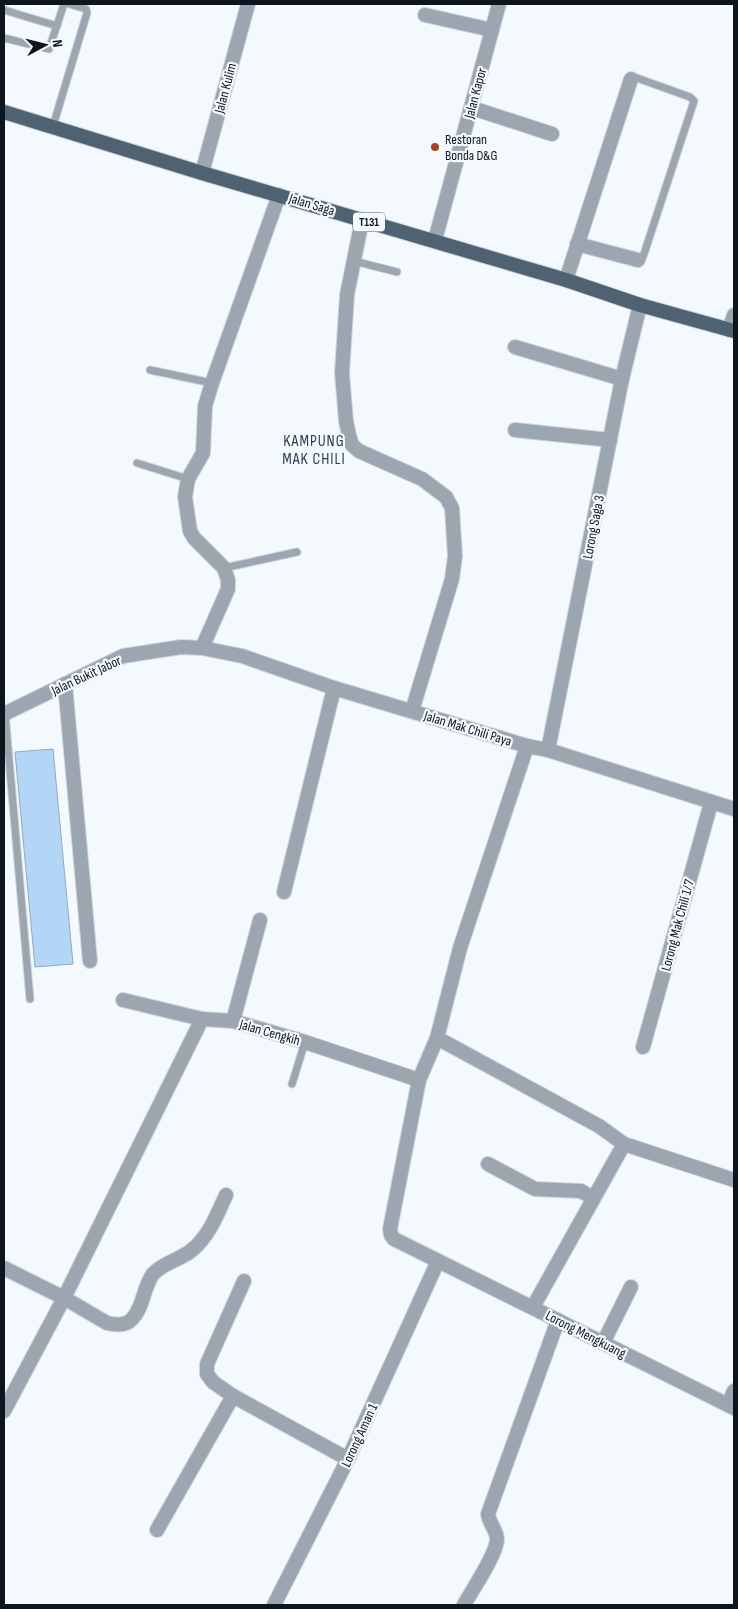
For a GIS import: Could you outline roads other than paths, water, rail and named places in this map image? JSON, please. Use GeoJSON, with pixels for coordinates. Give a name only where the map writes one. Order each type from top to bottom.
{"type":"FeatureCollection","features":[{"type":"Feature","properties":{"kind":"main road","name":"Jalan Saga"},"geometry":{"type":"LineString","coordinates":[[4,112],[202,173],[435,240],[640,305],[732,331]]}},
{"type":"Feature","properties":{"kind":"street","name":"Jalan Kulim"},"geometry":{"type":"LineString","coordinates":[[202,173],[248,4]]}},
{"type":"Feature","properties":{"kind":"street","name":"Jalan Kapor"},"geometry":{"type":"LineString","coordinates":[[435,240],[499,4]]}},
{"type":"Feature","properties":{"kind":"street"},"geometry":{"type":"LineString","coordinates":[[425,14],[492,30]]}},
{"type":"Feature","properties":{"kind":"street"},"geometry":{"type":"LineString","coordinates":[[566,280],[631,79]]}},
{"type":"Feature","properties":{"kind":"street"},"geometry":{"type":"LineString","coordinates":[[472,108],[552,134]]}},
{"type":"Feature","properties":{"kind":"street"},"geometry":{"type":"LineString","coordinates":[[202,648],[228,588],[228,580],[224,568],[194,538],[190,531],[185,497],[188,479],[203,454],[205,406],[279,195]]}},
{"type":"Feature","properties":{"kind":"street"},"geometry":{"type":"LineString","coordinates":[[362,220],[347,295],[342,373],[346,421],[352,444],[359,451],[422,479],[446,497],[452,508],[455,556],[452,579],[412,711]]}},
{"type":"Feature","properties":{"kind":"street"},"geometry":{"type":"LineString","coordinates":[[577,244],[638,260]]}},
{"type":"Feature","properties":{"kind":"street","name":"Lorong Saga 3"},"geometry":{"type":"LineString","coordinates":[[548,750],[622,379],[640,305]]}},
{"type":"Feature","properties":{"kind":"street"},"geometry":{"type":"LineString","coordinates":[[732,331],[734,315]]}},
{"type":"Feature","properties":{"kind":"street"},"geometry":{"type":"LineString","coordinates":[[515,347],[622,379]]}},
{"type":"Feature","properties":{"kind":"street"},"geometry":{"type":"LineString","coordinates":[[515,430],[610,440]]}},
{"type":"Feature","properties":{"kind":"street","name":"Jalan Bukit Jabor"},"geometry":{"type":"LineString","coordinates":[[4,714],[123,656],[181,647],[202,648]]}},
{"type":"Feature","properties":{"kind":"street","name":"Jalan Mak Chili Paya"},"geometry":{"type":"LineString","coordinates":[[202,648],[242,656],[334,688],[527,746],[548,750],[734,809]]}},
{"type":"Feature","properties":{"kind":"street"},"geometry":{"type":"LineString","coordinates":[[65,684],[90,962]]}},
{"type":"Feature","properties":{"kind":"street"},"geometry":{"type":"LineString","coordinates":[[284,892],[334,688]]}},
{"type":"Feature","properties":{"kind":"street"},"geometry":{"type":"LineString","coordinates":[[419,1080],[438,1038],[460,948],[527,746]]}},
{"type":"Feature","properties":{"kind":"street","name":"Lorong Mak Chili 1/7"},"geometry":{"type":"LineString","coordinates":[[643,1048],[711,803]]}},
{"type":"Feature","properties":{"kind":"street"},"geometry":{"type":"LineString","coordinates":[[233,1021],[260,920]]}},
{"type":"Feature","properties":{"kind":"street","name":"Jalan Cengkih"},"geometry":{"type":"LineString","coordinates":[[123,1000],[202,1019],[233,1021],[305,1042],[419,1080]]}},
{"type":"Feature","properties":{"kind":"street"},"geometry":{"type":"LineString","coordinates":[[4,1411],[64,1298],[202,1019]]}},
{"type":"Feature","properties":{"kind":"street"},"geometry":{"type":"LineString","coordinates":[[438,1038],[599,1126],[624,1144],[734,1180]]}},
{"type":"Feature","properties":{"kind":"street","name":"Lorong Mengkuang"},"geometry":{"type":"LineString","coordinates":[[419,1080],[390,1229],[394,1239],[731,1407]]}},
{"type":"Feature","properties":{"kind":"street"},"geometry":{"type":"LineString","coordinates":[[533,1307],[624,1144]]}},
{"type":"Feature","properties":{"kind":"street"},"geometry":{"type":"LineString","coordinates":[[488,1164],[535,1189],[581,1191],[593,1198]]}},
{"type":"Feature","properties":{"kind":"street"},"geometry":{"type":"LineString","coordinates":[[4,1268],[64,1298],[107,1323],[128,1322],[133,1318],[138,1309],[150,1279],[161,1267],[191,1251],[200,1242],[211,1228],[226,1195]]}},
{"type":"Feature","properties":{"kind":"street","name":"Lorong Aman 1"},"geometry":{"type":"LineString","coordinates":[[274,1605],[348,1459],[438,1261]]}},
{"type":"Feature","properties":{"kind":"street"},"geometry":{"type":"LineString","coordinates":[[244,1281],[207,1364],[208,1374],[213,1382],[233,1396],[348,1459]]}},
{"type":"Feature","properties":{"kind":"street"},"geometry":{"type":"LineString","coordinates":[[603,1343],[631,1287]]}},
{"type":"Feature","properties":{"kind":"street"},"geometry":{"type":"LineString","coordinates":[[464,1605],[494,1551],[497,1541],[496,1534],[489,1523],[488,1514],[558,1320]]}},
{"type":"Feature","properties":{"kind":"street"},"geometry":{"type":"LineString","coordinates":[[731,1407],[734,1391]]}},
{"type":"Feature","properties":{"kind":"street"},"geometry":{"type":"LineString","coordinates":[[157,1530],[233,1396]]}},
{"type":"Feature","properties":{"kind":"lane"},"geometry":{"type":"LineString","coordinates":[[4,38],[49,49],[64,4]]}},
{"type":"Feature","properties":{"kind":"lane"},"geometry":{"type":"LineString","coordinates":[[52,126],[87,13],[83,8],[69,4]]}},
{"type":"Feature","properties":{"kind":"lane"},"geometry":{"type":"LineString","coordinates":[[4,10],[57,26]]}},
{"type":"Feature","properties":{"kind":"lane"},"geometry":{"type":"LineString","coordinates":[[631,79],[637,78],[690,97],[694,101],[644,254],[642,259],[638,260]]}},
{"type":"Feature","properties":{"kind":"lane"},"geometry":{"type":"LineString","coordinates":[[354,261],[397,272]]}},
{"type":"Feature","properties":{"kind":"lane"},"geometry":{"type":"LineString","coordinates":[[150,370],[212,383]]}},
{"type":"Feature","properties":{"kind":"lane"},"geometry":{"type":"LineString","coordinates":[[137,463],[188,479]]}},
{"type":"Feature","properties":{"kind":"lane"},"geometry":{"type":"LineString","coordinates":[[224,568],[297,552]]}},
{"type":"Feature","properties":{"kind":"lane"},"geometry":{"type":"LineString","coordinates":[[4,714],[30,999]]}},
{"type":"Feature","properties":{"kind":"lane"},"geometry":{"type":"LineString","coordinates":[[292,1084],[305,1042]]}},
{"type":"Feature","properties":{"kind":"place","name":"Restoran Bonda D&G"},"geometry":{"type":"Point","coordinates":[435,147]}},
{"type":"Feature","properties":{"kind":"district","name":"KAMPUNG MAK CHILI"},"geometry":{"type":"Point","coordinates":[314,449]}}]}
